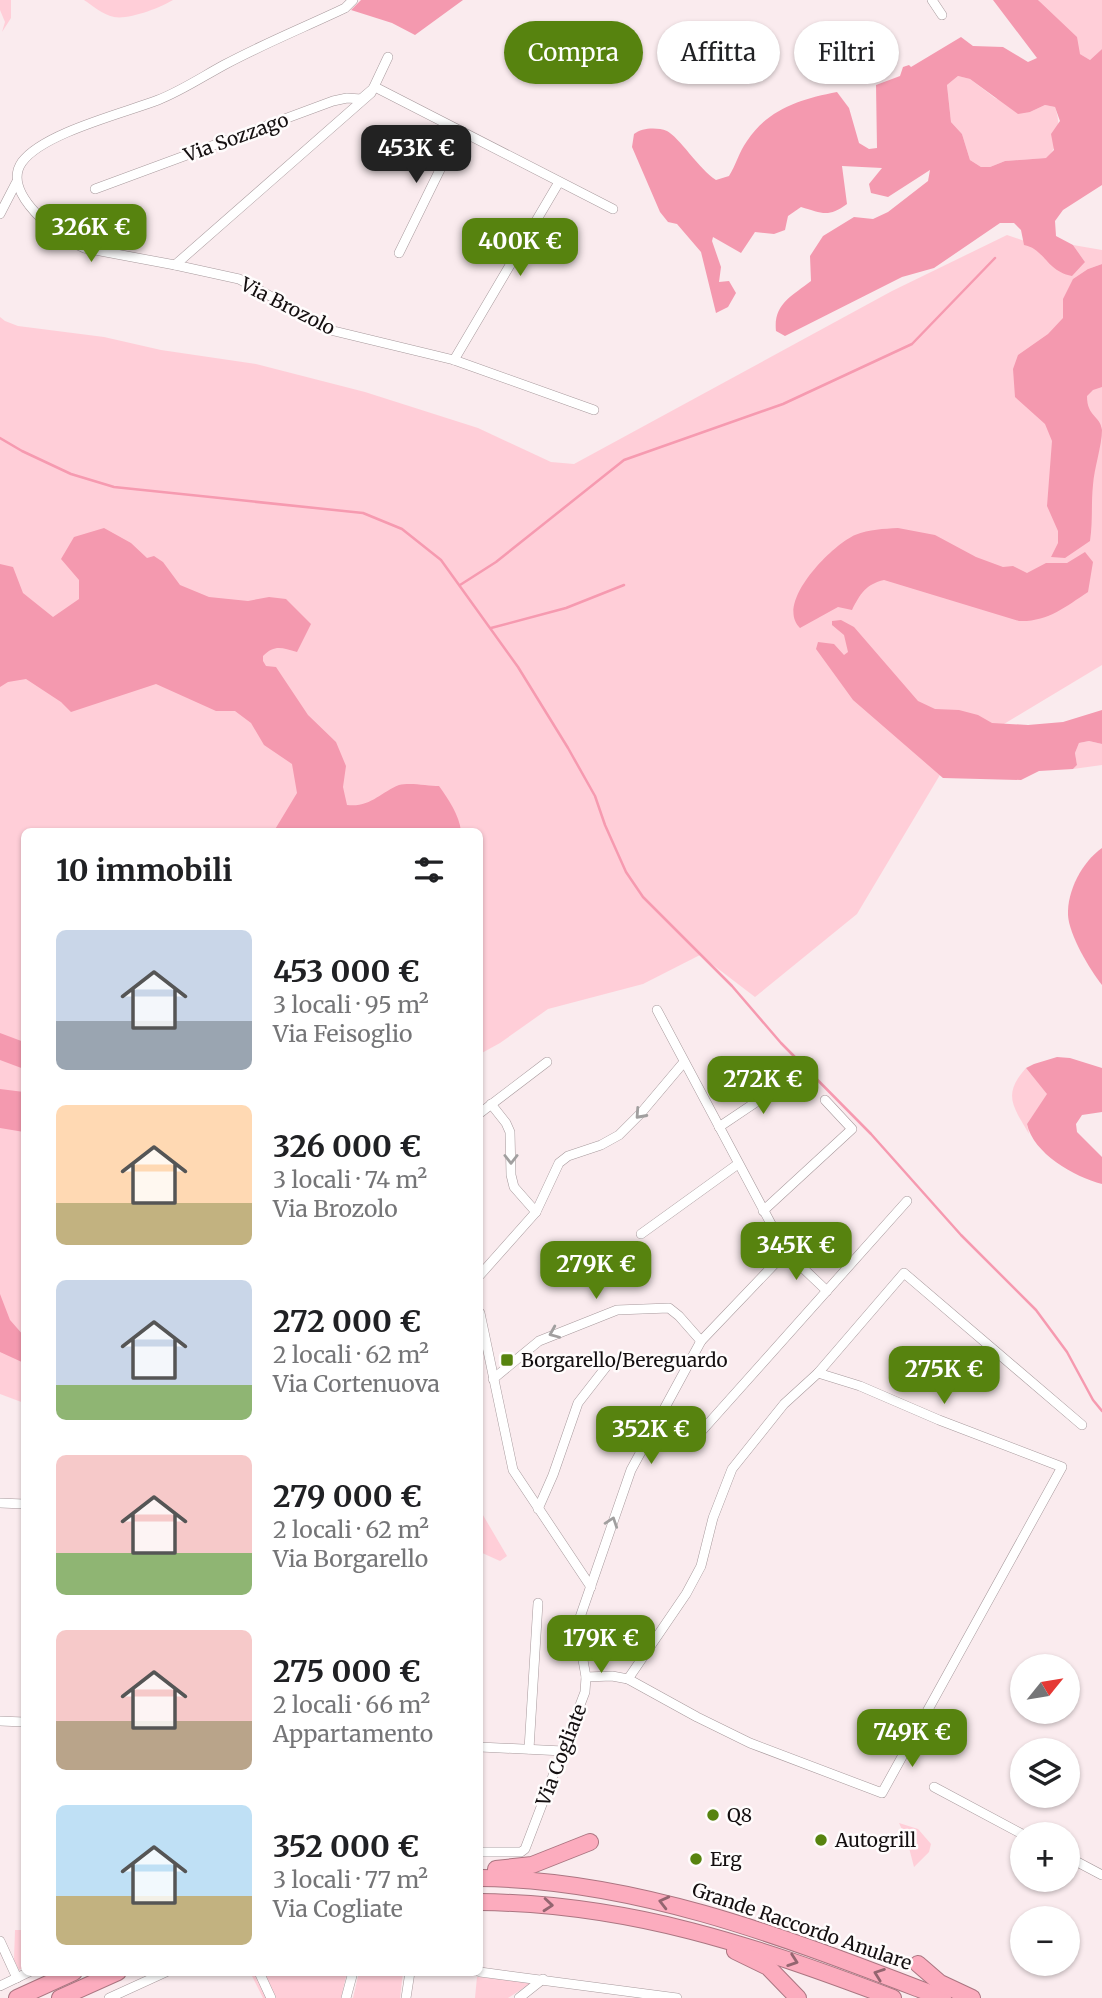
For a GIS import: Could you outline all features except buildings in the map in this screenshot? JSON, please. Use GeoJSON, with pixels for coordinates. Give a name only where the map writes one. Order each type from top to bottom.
{"type":"FeatureCollection","features":[{"type":"Feature","properties":{"kind":"highway"},"geometry":{"type":"LineString","coordinates":[[483,1868],[526,1867],[590,1842]]}},
{"type":"Feature","properties":{"kind":"highway","name":"Grande Raccordo Anulare"},"geometry":{"type":"LineString","coordinates":[[483,1878],[564,1884],[671,1904],[754,1928],[943,1998]]}},
{"type":"Feature","properties":{"kind":"highway","name":"Grande Raccordo Anulare"},"geometry":{"type":"LineString","coordinates":[[483,1902],[583,1909],[692,1929],[786,1958],[893,1998]]}},
{"type":"Feature","properties":{"kind":"highway"},"geometry":{"type":"LineString","coordinates":[[692,1929],[768,1967],[797,1998]]}},
{"type":"Feature","properties":{"kind":"highway"},"geometry":{"type":"LineString","coordinates":[[918,1964],[940,1983],[972,1998]]}},
{"type":"Feature","properties":{"kind":"highway"},"geometry":{"type":"LineString","coordinates":[[18,1998],[65,1976]]}},
{"type":"Feature","properties":{"kind":"highway"},"geometry":{"type":"LineString","coordinates":[[60,1998],[109,1976]]}},
{"type":"Feature","properties":{"kind":"street"},"geometry":{"type":"LineString","coordinates":[[0,214],[16,183],[22,163],[40,147],[98,120],[159,100],[226,64],[345,8],[353,0]]}},
{"type":"Feature","properties":{"kind":"street"},"geometry":{"type":"LineString","coordinates":[[932,0],[942,15]]}},
{"type":"Feature","properties":{"kind":"street","name":"Via Sozzago"},"geometry":{"type":"LineString","coordinates":[[175,265],[336,126],[375,87],[388,57]]}},
{"type":"Feature","properties":{"kind":"street"},"geometry":{"type":"LineString","coordinates":[[375,87],[613,209]]}},
{"type":"Feature","properties":{"kind":"street","name":"Via Sozzago"},"geometry":{"type":"LineString","coordinates":[[95,189],[333,101],[361,99],[375,87]]}},
{"type":"Feature","properties":{"kind":"street"},"geometry":{"type":"LineString","coordinates":[[399,253],[459,131]]}},
{"type":"Feature","properties":{"kind":"street"},"geometry":{"type":"LineString","coordinates":[[454,360],[559,182]]}},
{"type":"Feature","properties":{"kind":"street","name":"Via Brozolo"},"geometry":{"type":"LineString","coordinates":[[16,183],[32,208],[72,243],[84,248],[239,279],[334,331],[454,360],[594,410]]}},
{"type":"Feature","properties":{"kind":"street"},"geometry":{"type":"LineString","coordinates":[[657,1010],[786,1252],[827,1291]]}},
{"type":"Feature","properties":{"kind":"street"},"geometry":{"type":"LineString","coordinates":[[483,1111],[547,1062]]}},
{"type":"Feature","properties":{"kind":"street"},"geometry":{"type":"LineString","coordinates":[[483,1272],[536,1212],[561,1160],[619,1135],[684,1062]]}},
{"type":"Feature","properties":{"kind":"street"},"geometry":{"type":"LineString","coordinates":[[719,1127],[789,1080]]}},
{"type":"Feature","properties":{"kind":"street"},"geometry":{"type":"LineString","coordinates":[[763,1211],[852,1129],[825,1100]]}},
{"type":"Feature","properties":{"kind":"street"},"geometry":{"type":"LineString","coordinates":[[491,1104],[510,1132],[511,1175],[514,1187],[536,1212]]}},
{"type":"Feature","properties":{"kind":"street"},"geometry":{"type":"LineString","coordinates":[[641,1234],[738,1164]]}},
{"type":"Feature","properties":{"kind":"street"},"geometry":{"type":"LineString","coordinates":[[699,1434],[907,1201]]}},
{"type":"Feature","properties":{"kind":"street","name":"Via Cogliate"},"geometry":{"type":"LineString","coordinates":[[483,1852],[521,1852],[525,1849],[584,1697],[586,1677],[577,1630],[631,1470],[702,1341],[786,1252]]}},
{"type":"Feature","properties":{"kind":"street"},"geometry":{"type":"LineString","coordinates":[[628,1679],[686,1594],[701,1566],[713,1518],[729,1474],[782,1407],[818,1373],[904,1273],[1082,1425]]}},
{"type":"Feature","properties":{"kind":"street"},"geometry":{"type":"LineString","coordinates":[[493,1379],[539,1340],[617,1310],[669,1308],[702,1341]]}},
{"type":"Feature","properties":{"kind":"street"},"geometry":{"type":"LineString","coordinates":[[483,1328],[513,1470],[590,1587]]}},
{"type":"Feature","properties":{"kind":"street"},"geometry":{"type":"LineString","coordinates":[[538,1509],[578,1403],[606,1367]]}},
{"type":"Feature","properties":{"kind":"street"},"geometry":{"type":"LineString","coordinates":[[586,1677],[628,1679],[750,1743],[882,1793],[1062,1466],[939,1420],[860,1385],[818,1373]]}},
{"type":"Feature","properties":{"kind":"street"},"geometry":{"type":"LineString","coordinates":[[0,1503],[21,1504]]}},
{"type":"Feature","properties":{"kind":"street"},"geometry":{"type":"LineString","coordinates":[[529,1749],[538,1603]]}},
{"type":"Feature","properties":{"kind":"street"},"geometry":{"type":"LineString","coordinates":[[0,1721],[21,1723]]}},
{"type":"Feature","properties":{"kind":"street"},"geometry":{"type":"LineString","coordinates":[[483,1746],[563,1751]]}},
{"type":"Feature","properties":{"kind":"street"},"geometry":{"type":"LineString","coordinates":[[934,1787],[1010,1828]]}},
{"type":"Feature","properties":{"kind":"street"},"geometry":{"type":"LineString","coordinates":[[1080,1863],[1102,1875]]}},
{"type":"Feature","properties":{"kind":"street"},"geometry":{"type":"LineString","coordinates":[[0,1941],[17,1978]]}},
{"type":"Feature","properties":{"kind":"street"},"geometry":{"type":"LineString","coordinates":[[483,1972],[677,1998]]}},
{"type":"Feature","properties":{"kind":"street"},"geometry":{"type":"LineString","coordinates":[[0,1986],[21,1976]]}},
{"type":"Feature","properties":{"kind":"street"},"geometry":{"type":"LineString","coordinates":[[108,1998],[157,1976]]}},
{"type":"Feature","properties":{"kind":"street"},"geometry":{"type":"LineString","coordinates":[[261,1976],[271,1998]]}},
{"type":"Feature","properties":{"kind":"street"},"geometry":{"type":"LineString","coordinates":[[346,1998],[352,1976]]}},
{"type":"Feature","properties":{"kind":"street"},"geometry":{"type":"LineString","coordinates":[[406,1998],[409,1976]]}},
{"type":"Feature","properties":{"kind":"street"},"geometry":{"type":"LineString","coordinates":[[519,1998],[544,1979]]}},
{"type":"Feature","properties":{"kind":"shaded area"},"geometry":{"type":"Polygon","coordinates":[[[0,0],[11,0],[11,18],[2,32],[5,22],[0,10],[0,0]]]}},
{"type":"Feature","properties":{"kind":"shaded area"},"geometry":{"type":"Polygon","coordinates":[[[84,0],[173,0],[144,13],[114,17],[84,0]]]}},
{"type":"Feature","properties":{"kind":"shaded area"},"geometry":{"type":"Polygon","coordinates":[[[361,0],[463,0],[415,35],[392,23],[351,10],[361,0]]]}},
{"type":"Feature","properties":{"kind":"shaded area"},"geometry":{"type":"Polygon","coordinates":[[[993,0],[1038,0],[1077,37],[1080,54],[1090,60],[1102,49],[1102,185],[1063,210],[1055,221],[1056,236],[1073,245],[1085,262],[1072,276],[1056,270],[1037,251],[1024,245],[1021,230],[1014,223],[1000,223],[934,268],[902,277],[785,336],[776,331],[778,314],[791,296],[811,281],[810,256],[823,236],[854,217],[873,219],[888,212],[928,181],[930,170],[888,197],[871,193],[869,184],[882,168],[842,166],[847,204],[835,211],[825,213],[801,207],[788,216],[785,230],[774,234],[755,232],[741,253],[713,237],[721,267],[719,282],[729,281],[736,293],[728,307],[716,313],[701,252],[677,224],[668,222],[660,212],[632,147],[634,134],[641,130],[667,131],[716,180],[729,176],[755,130],[775,113],[798,102],[837,92],[849,108],[859,143],[869,149],[877,148],[876,85],[899,84],[903,67],[911,67],[961,37],[973,46],[1003,47],[1028,62],[1037,58],[993,0]],[[958,76],[947,85],[951,122],[962,134],[970,160],[981,167],[990,167],[1005,161],[1046,158],[1054,150],[1051,134],[1060,121],[1055,107],[1045,105],[1018,114],[970,79],[958,76]]]}},
{"type":"Feature","properties":{"kind":"shaded area"},"geometry":{"type":"Polygon","coordinates":[[[1038,0],[1102,0],[1102,49],[1090,60],[1080,54],[1038,0]]]}},
{"type":"Feature","properties":{"kind":"shaded area"},"geometry":{"type":"Polygon","coordinates":[[[958,76],[970,79],[995,98],[1030,112],[1045,105],[1055,107],[1058,134],[1055,147],[1047,158],[1005,161],[990,167],[981,167],[970,160],[962,134],[951,122],[947,85],[958,76]]]}},
{"type":"Feature","properties":{"kind":"shaded area"},"geometry":{"type":"Polygon","coordinates":[[[1007,235],[1085,262],[1073,245],[1102,250],[1102,264],[1088,269],[1102,312],[1102,665],[979,739],[956,748],[857,914],[755,997],[700,955],[643,984],[548,1009],[483,1052],[483,828],[21,828],[21,1402],[0,1394],[0,317],[18,326],[104,337],[161,350],[256,364],[365,392],[478,428],[551,462],[574,464],[892,291],[1007,235]]]}},
{"type":"Feature","properties":{"kind":"shaded area"},"geometry":{"type":"Polygon","coordinates":[[[1102,264],[1102,387],[1087,396],[1089,408],[1102,430],[1092,492],[1090,541],[1065,558],[1051,557],[1058,543],[1058,531],[1047,506],[1052,441],[1045,424],[1015,397],[1013,369],[1018,355],[1048,334],[1063,318],[1063,299],[1073,279],[1102,264]]]}},
{"type":"Feature","properties":{"kind":"shaded area"},"geometry":{"type":"Polygon","coordinates":[[[104,528],[131,543],[147,558],[154,556],[163,562],[180,585],[209,597],[248,601],[269,597],[286,599],[311,624],[297,652],[275,648],[263,656],[263,661],[266,666],[276,667],[308,715],[336,742],[346,766],[343,787],[347,805],[369,802],[399,785],[439,786],[456,813],[460,828],[276,828],[297,793],[292,764],[264,745],[251,723],[235,711],[216,711],[156,684],[71,712],[61,702],[26,679],[8,682],[0,687],[0,564],[13,567],[23,593],[53,617],[79,599],[79,580],[61,559],[74,537],[104,528]]]}},
{"type":"Feature","properties":{"kind":"shaded area"},"geometry":{"type":"Polygon","coordinates":[[[898,528],[935,535],[976,557],[1003,567],[1013,566],[1027,573],[1046,563],[1067,563],[1085,552],[1093,562],[1088,592],[1048,616],[1019,621],[884,580],[864,590],[852,610],[838,607],[800,628],[794,617],[794,604],[809,576],[821,562],[855,535],[871,530],[898,528]]]}},
{"type":"Feature","properties":{"kind":"shaded area"},"geometry":{"type":"Polygon","coordinates":[[[841,620],[854,627],[918,701],[935,709],[959,710],[978,715],[992,723],[1028,725],[1063,722],[1102,710],[1102,744],[1089,741],[1079,743],[1075,753],[1077,765],[1073,769],[1039,771],[1021,780],[943,778],[853,700],[816,649],[818,642],[834,644],[844,655],[848,652],[844,635],[832,625],[832,621],[841,620]]]}},
{"type":"Feature","properties":{"kind":"shaded area"},"geometry":{"type":"Polygon","coordinates":[[[1089,741],[1102,744],[1102,765],[1073,769],[1077,765],[1075,753],[1079,743],[1089,741]]]}},
{"type":"Feature","properties":{"kind":"shaded area"},"geometry":{"type":"Polygon","coordinates":[[[1102,848],[1102,985],[1076,942],[1069,923],[1068,906],[1082,869],[1102,848]]]}},
{"type":"Feature","properties":{"kind":"shaded area"},"geometry":{"type":"Polygon","coordinates":[[[0,1033],[21,1041],[21,1068],[0,1060],[0,1033]]]}},
{"type":"Feature","properties":{"kind":"shaded area"},"geometry":{"type":"Polygon","coordinates":[[[1057,1057],[1070,1058],[1102,1068],[1102,1112],[1082,1115],[1076,1124],[1077,1132],[1102,1157],[1102,1184],[1079,1176],[1046,1154],[1037,1145],[1027,1124],[1047,1094],[1026,1068],[1057,1057]]]}},
{"type":"Feature","properties":{"kind":"shaded area"},"geometry":{"type":"Polygon","coordinates":[[[1026,1068],[1048,1094],[1027,1124],[1029,1134],[1012,1101],[1014,1086],[1026,1068]]]}},
{"type":"Feature","properties":{"kind":"shaded area"},"geometry":{"type":"Polygon","coordinates":[[[0,1089],[21,1092],[21,1132],[0,1128],[0,1089]]]}},
{"type":"Feature","properties":{"kind":"shaded area"},"geometry":{"type":"Polygon","coordinates":[[[0,1294],[10,1320],[21,1333],[21,1362],[0,1352],[0,1294]]]}},
{"type":"Feature","properties":{"kind":"shaded area"},"geometry":{"type":"Polygon","coordinates":[[[483,1515],[507,1556],[500,1561],[483,1553],[483,1515]]]}},
{"type":"Feature","properties":{"kind":"shaded area"},"geometry":{"type":"Polygon","coordinates":[[[899,1823],[918,1829],[931,1844],[929,1852],[914,1867],[907,1840],[899,1823]]]}},
{"type":"Feature","properties":{"kind":"shaded area"},"geometry":{"type":"Polygon","coordinates":[[[15,1930],[21,1930],[21,1969],[19,1970],[14,1960],[15,1930]]]}},
{"type":"Feature","properties":{"kind":"shaded area"},"geometry":{"type":"Polygon","coordinates":[[[252,1976],[346,1976],[341,1998],[263,1998],[252,1976]]]}},
{"type":"Feature","properties":{"kind":"shaded area"},"geometry":{"type":"Polygon","coordinates":[[[358,1976],[403,1976],[400,1998],[353,1998],[358,1976]]]}},
{"type":"Feature","properties":{"kind":"shaded area"},"geometry":{"type":"Polygon","coordinates":[[[477,1977],[533,1982],[508,1998],[475,1998],[477,1977]]]}},
{"type":"Feature","properties":{"kind":"waterway"},"geometry":{"type":"LineString","coordinates":[[460,585],[496,562],[624,460],[783,404],[912,344],[995,258]]}},
{"type":"Feature","properties":{"kind":"waterway"},"geometry":{"type":"LineString","coordinates":[[0,438],[71,474],[114,487],[363,513],[402,529],[441,560],[518,667],[568,748],[595,796],[626,872],[643,897],[732,986],[781,1043],[871,1134],[961,1235],[1036,1310],[1067,1352],[1093,1400],[1102,1411]]}},
{"type":"Feature","properties":{"kind":"waterway"},"geometry":{"type":"LineString","coordinates":[[491,628],[566,608],[624,585]]}},
{"type":"Feature","properties":{"kind":"place","name":"Borgarello/Bereguardo"},"geometry":{"type":"Point","coordinates":[507,1360]}},
{"type":"Feature","properties":{"kind":"place","name":"Q8"},"geometry":{"type":"Point","coordinates":[713,1815]}},
{"type":"Feature","properties":{"kind":"place","name":"Autogrill"},"geometry":{"type":"Point","coordinates":[821,1840]}},
{"type":"Feature","properties":{"kind":"place","name":"Erg"},"geometry":{"type":"Point","coordinates":[696,1859]}}]}
